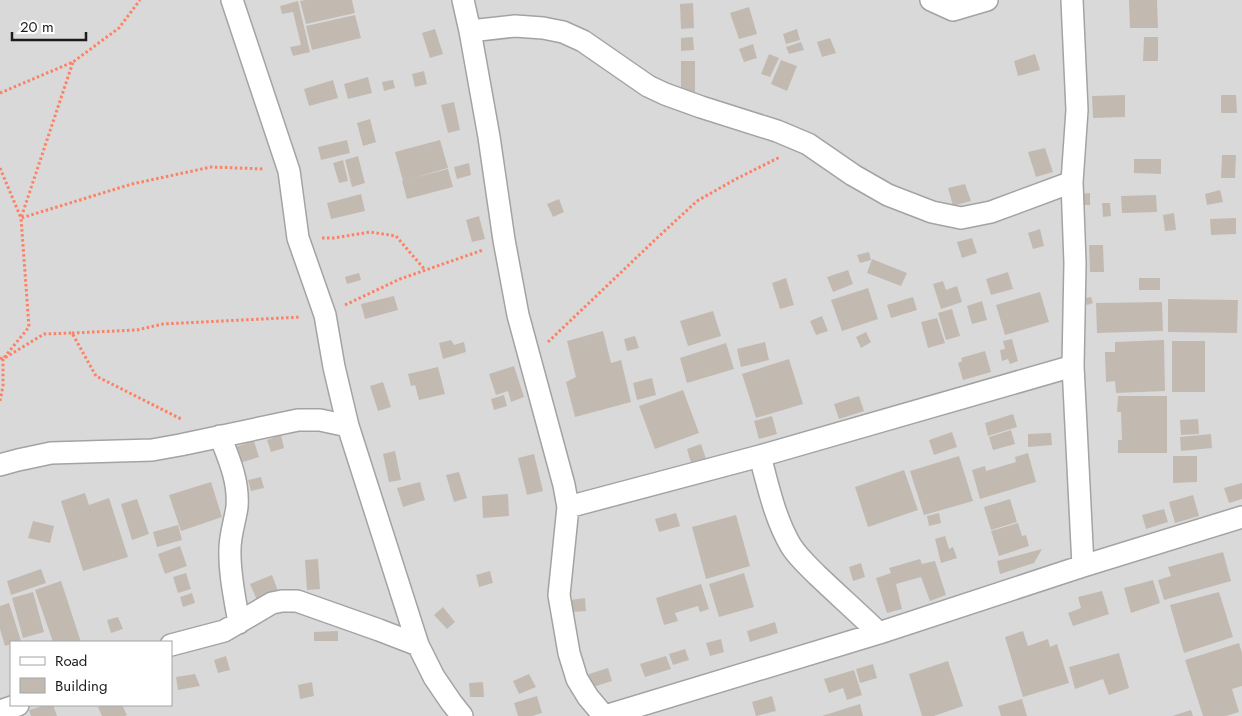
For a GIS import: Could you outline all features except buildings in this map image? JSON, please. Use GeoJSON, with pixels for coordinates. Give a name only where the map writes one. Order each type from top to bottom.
{"type":"FeatureCollection","features":[{"type":"Feature","properties":{"kind":"street"},"geometry":{"type":"LineString","coordinates":[[232,0],[289,170],[298,238],[325,315],[334,367],[348,426],[418,645],[434,677],[462,716]]}},
{"type":"Feature","properties":{"kind":"street"},"geometry":{"type":"LineString","coordinates":[[463,0],[489,137],[504,240],[518,315],[564,485],[568,507],[559,595],[569,653],[577,679],[588,697],[605,716],[1242,517]]}},
{"type":"Feature","properties":{"kind":"street"},"geometry":{"type":"LineString","coordinates":[[931,0],[953,10],[987,0]]}},
{"type":"Feature","properties":{"kind":"street"},"geometry":{"type":"LineString","coordinates":[[1072,0],[1077,110],[1072,182],[1075,263],[1073,366],[1083,566]]}},
{"type":"Feature","properties":{"kind":"street"},"geometry":{"type":"LineString","coordinates":[[470,31],[516,26],[563,32],[583,40],[648,86],[665,94],[777,131],[808,144],[852,175],[888,194],[932,212],[960,218],[991,212],[1072,182]]}},
{"type":"Feature","properties":{"kind":"street"},"geometry":{"type":"LineString","coordinates":[[568,507],[760,456],[1073,366]]}},
{"type":"Feature","properties":{"kind":"street"},"geometry":{"type":"LineString","coordinates":[[0,466],[51,453],[152,450],[298,420],[320,420],[348,426]]}},
{"type":"Feature","properties":{"kind":"street"},"geometry":{"type":"LineString","coordinates":[[220,436],[237,486],[237,507],[230,538],[230,550],[239,623]]}},
{"type":"Feature","properties":{"kind":"street"},"geometry":{"type":"LineString","coordinates":[[760,456],[780,523],[792,547],[824,582],[878,632]]}},
{"type":"Feature","properties":{"kind":"street"},"geometry":{"type":"LineString","coordinates":[[172,645],[224,631],[272,603],[282,600],[296,601],[418,645]]}},
{"type":"Feature","properties":{"kind":"street"},"geometry":{"type":"LineString","coordinates":[[0,711],[15,706]]}},
{"type":"Feature","properties":{"kind":"path"},"geometry":{"type":"LineString","coordinates":[[0,93],[73,62],[119,28],[140,0]]}},
{"type":"Feature","properties":{"kind":"path"},"geometry":{"type":"LineString","coordinates":[[21,218],[73,62]]}},
{"type":"Feature","properties":{"kind":"path"},"geometry":{"type":"LineString","coordinates":[[530,359],[697,201],[736,179],[808,144]]}},
{"type":"Feature","properties":{"kind":"path"},"geometry":{"type":"LineString","coordinates":[[21,218],[132,184],[211,167],[289,170]]}},
{"type":"Feature","properties":{"kind":"path"},"geometry":{"type":"LineString","coordinates":[[0,168],[21,218],[29,328],[2,359],[3,386],[0,401]]}},
{"type":"Feature","properties":{"kind":"path"},"geometry":{"type":"LineString","coordinates":[[298,238],[334,238],[370,232],[396,236],[424,270]]}},
{"type":"Feature","properties":{"kind":"path"},"geometry":{"type":"LineString","coordinates":[[2,359],[44,334],[137,330],[163,324],[325,315],[400,279],[504,240]]}},
{"type":"Feature","properties":{"kind":"path"},"geometry":{"type":"LineString","coordinates":[[72,333],[96,376],[181,419],[220,436]]}},
{"type":"Feature","properties":{"kind":"shaded area"},"geometry":{"type":"Polygon","coordinates":[[[0,0],[1242,0],[1242,716],[0,716],[0,0]]]}}]}
